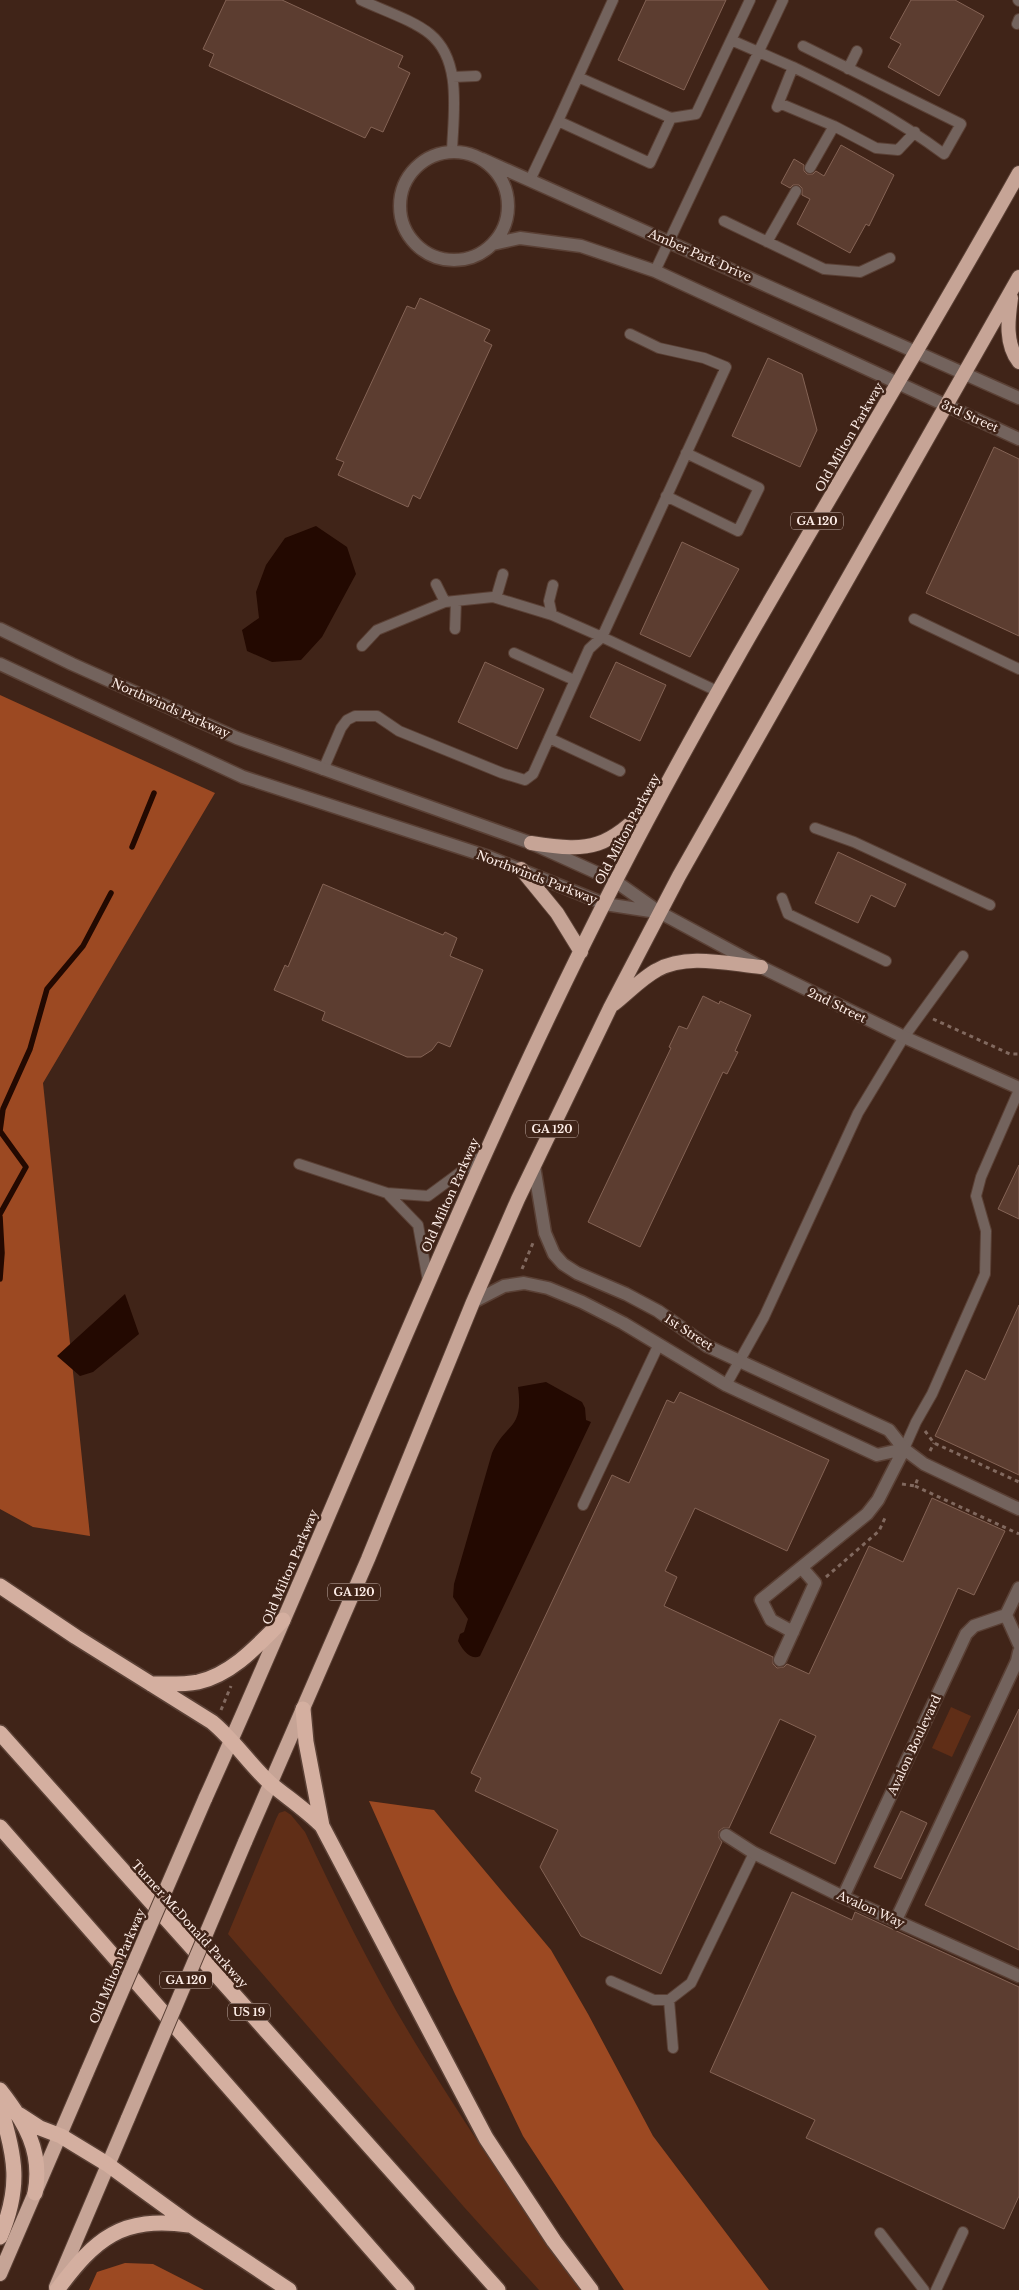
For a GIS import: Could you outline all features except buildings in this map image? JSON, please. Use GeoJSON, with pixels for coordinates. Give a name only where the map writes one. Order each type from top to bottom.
{"type":"FeatureCollection","features":[{"type":"Feature","properties":{"kind":"highway","name":"Old Milton Parkway"},"geometry":{"type":"LineString","coordinates":[[0,2274],[232,1740],[428,1281],[528,1057],[615,881],[717,691],[917,352],[1019,173]]}},
{"type":"Feature","properties":{"kind":"highway"},"geometry":{"type":"LineString","coordinates":[[1016,282],[1009,317],[1010,342],[1013,354],[1019,362]]}},
{"type":"Feature","properties":{"kind":"highway","name":"GA 120"},"geometry":{"type":"LineString","coordinates":[[56,2290],[107,2164],[368,1559],[473,1302],[534,1166],[610,1008],[660,912],[1016,282]]}},
{"type":"Feature","properties":{"kind":"highway"},"geometry":{"type":"LineString","coordinates":[[531,843],[561,848],[584,848],[606,842],[625,829],[660,797]]}},
{"type":"Feature","properties":{"kind":"highway"},"geometry":{"type":"LineString","coordinates":[[521,869],[557,913],[581,952]]}},
{"type":"Feature","properties":{"kind":"highway"},"geometry":{"type":"LineString","coordinates":[[610,1008],[656,970],[676,961],[761,967]]}},
{"type":"Feature","properties":{"kind":"highway"},"geometry":{"type":"LineString","coordinates":[[0,1586],[212,1722],[232,1740],[270,1783],[302,1807],[322,1826]]}},
{"type":"Feature","properties":{"kind":"highway"},"geometry":{"type":"LineString","coordinates":[[150,1684],[191,1683],[220,1674],[246,1655],[283,1620]]}},
{"type":"Feature","properties":{"kind":"highway"},"geometry":{"type":"LineString","coordinates":[[303,1709],[306,1742],[322,1826],[486,2138],[554,2242],[591,2290]]}},
{"type":"Feature","properties":{"kind":"highway","name":"Turner McDonald Parkway"},"geometry":{"type":"LineString","coordinates":[[0,1734],[498,2290]]}},
{"type":"Feature","properties":{"kind":"highway"},"geometry":{"type":"LineString","coordinates":[[0,1826],[407,2290]]}},
{"type":"Feature","properties":{"kind":"highway"},"geometry":{"type":"LineString","coordinates":[[0,2090],[20,2115],[29,2133],[37,2166],[35,2194]]}},
{"type":"Feature","properties":{"kind":"highway"},"geometry":{"type":"LineString","coordinates":[[0,2107],[11,2143],[16,2181],[9,2213],[0,2237]]}},
{"type":"Feature","properties":{"kind":"highway"},"geometry":{"type":"LineString","coordinates":[[20,2115],[40,2128],[60,2136],[107,2164],[191,2225],[288,2290]]}},
{"type":"Feature","properties":{"kind":"highway"},"geometry":{"type":"LineString","coordinates":[[56,2290],[86,2254],[116,2232],[153,2222],[191,2225]]}},
{"type":"Feature","properties":{"kind":"street"},"geometry":{"type":"LineString","coordinates":[[452,152],[468,153],[482,160],[499,177],[508,199],[507,215],[502,230],[493,244],[479,254],[463,260],[445,259],[429,254],[415,243],[405,228],[401,211],[402,194],[408,178],[420,164],[435,156],[452,152]]}},
{"type":"Feature","properties":{"kind":"street","name":"Amber Park Drive"},"geometry":{"type":"LineString","coordinates":[[482,160],[669,241],[965,374]]}},
{"type":"Feature","properties":{"kind":"street"},"geometry":{"type":"LineString","coordinates":[[493,244],[520,238],[582,246],[655,271],[899,382]]}},
{"type":"Feature","properties":{"kind":"street"},"geometry":{"type":"LineString","coordinates":[[965,374],[1019,398]]}},
{"type":"Feature","properties":{"kind":"street","name":"3rd Street"},"geometry":{"type":"LineString","coordinates":[[899,382],[946,406],[1019,438]]}},
{"type":"Feature","properties":{"kind":"street","name":"Northwinds Parkway"},"geometry":{"type":"LineString","coordinates":[[0,629],[72,664],[237,738],[531,843],[615,881],[660,912]]}},
{"type":"Feature","properties":{"kind":"street","name":"Northwinds Parkway"},"geometry":{"type":"LineString","coordinates":[[0,664],[243,777],[414,832],[521,869],[605,904],[660,912]]}},
{"type":"Feature","properties":{"kind":"street","name":"2nd Street"},"geometry":{"type":"LineString","coordinates":[[660,912],[761,967],[904,1037],[1019,1089]]}},
{"type":"Feature","properties":{"kind":"street","name":"1st Street"},"geometry":{"type":"LineString","coordinates":[[534,1166],[545,1233],[554,1254],[563,1264],[577,1273],[626,1294],[658,1311],[707,1346],[889,1430],[904,1450],[924,1464],[1019,1509]]}},
{"type":"Feature","properties":{"kind":"street","name":"1st Street"},"geometry":{"type":"LineString","coordinates":[[473,1302],[504,1286],[524,1282],[537,1284],[582,1302],[659,1344],[726,1385],[877,1455],[904,1450]]}},
{"type":"Feature","properties":{"kind":"street"},"geometry":{"type":"LineString","coordinates":[[793,1632],[771,1620],[761,1600],[867,1514],[878,1500],[904,1450]]}},
{"type":"Feature","properties":{"kind":"street"},"geometry":{"type":"LineString","coordinates":[[780,1660],[815,1583],[802,1568]]}},
{"type":"Feature","properties":{"kind":"street"},"geometry":{"type":"LineString","coordinates":[[1019,1588],[1006,1615],[1019,1644]]}},
{"type":"Feature","properties":{"kind":"street","name":"Avalon Boulevard"},"geometry":{"type":"LineString","coordinates":[[843,1897],[966,1634],[974,1626],[1006,1615]]}},
{"type":"Feature","properties":{"kind":"street"},"geometry":{"type":"LineString","coordinates":[[896,1920],[1017,1661],[1019,1652]]}},
{"type":"Feature","properties":{"kind":"street","name":"Avalon Way"},"geometry":{"type":"LineString","coordinates":[[726,1835],[754,1853],[843,1897],[1019,1976]]}},
{"type":"Feature","properties":{"kind":"lane"},"geometry":{"type":"LineString","coordinates":[[361,0],[431,35],[439,43],[446,55],[453,77],[452,152]]}},
{"type":"Feature","properties":{"kind":"lane"},"geometry":{"type":"LineString","coordinates":[[530,180],[613,0]]}},
{"type":"Feature","properties":{"kind":"lane"},"geometry":{"type":"LineString","coordinates":[[578,78],[671,118],[696,114],[750,0]]}},
{"type":"Feature","properties":{"kind":"lane"},"geometry":{"type":"LineString","coordinates":[[655,271],[783,0]]}},
{"type":"Feature","properties":{"kind":"lane"},"geometry":{"type":"LineString","coordinates":[[731,40],[864,101],[915,132],[944,154],[961,124],[804,46]]}},
{"type":"Feature","properties":{"kind":"lane"},"geometry":{"type":"LineString","coordinates":[[848,69],[858,51]]}},
{"type":"Feature","properties":{"kind":"lane"},"geometry":{"type":"LineString","coordinates":[[793,68],[778,105],[834,126],[876,148],[898,150],[915,132]]}},
{"type":"Feature","properties":{"kind":"lane"},"geometry":{"type":"LineString","coordinates":[[453,77],[476,76]]}},
{"type":"Feature","properties":{"kind":"lane"},"geometry":{"type":"LineString","coordinates":[[558,121],[650,163],[671,118]]}},
{"type":"Feature","properties":{"kind":"lane"},"geometry":{"type":"LineString","coordinates":[[810,168],[834,126]]}},
{"type":"Feature","properties":{"kind":"lane"},"geometry":{"type":"LineString","coordinates":[[767,242],[796,191]]}},
{"type":"Feature","properties":{"kind":"lane"},"geometry":{"type":"LineString","coordinates":[[724,221],[824,269],[860,272],[890,258]]}},
{"type":"Feature","properties":{"kind":"lane"},"geometry":{"type":"LineString","coordinates":[[323,770],[341,728],[347,720],[355,716],[377,716],[399,731],[502,773],[525,780],[533,774],[589,649],[602,637],[726,368],[704,358],[659,348],[630,334]]}},
{"type":"Feature","properties":{"kind":"lane"},"geometry":{"type":"LineString","coordinates":[[666,496],[738,531],[758,488],[686,453]]}},
{"type":"Feature","properties":{"kind":"lane"},"geometry":{"type":"LineString","coordinates":[[496,598],[503,574]]}},
{"type":"Feature","properties":{"kind":"lane"},"geometry":{"type":"LineString","coordinates":[[436,584],[445,602]]}},
{"type":"Feature","properties":{"kind":"lane"},"geometry":{"type":"LineString","coordinates":[[552,615],[549,601],[553,585]]}},
{"type":"Feature","properties":{"kind":"lane"},"geometry":{"type":"LineString","coordinates":[[362,646],[376,630],[445,602],[496,598],[552,615],[717,691]]}},
{"type":"Feature","properties":{"kind":"lane"},"geometry":{"type":"LineString","coordinates":[[455,628],[456,601]]}},
{"type":"Feature","properties":{"kind":"lane"},"geometry":{"type":"LineString","coordinates":[[914,619],[1019,669]]}},
{"type":"Feature","properties":{"kind":"lane"},"geometry":{"type":"LineString","coordinates":[[514,653],[574,680]]}},
{"type":"Feature","properties":{"kind":"lane"},"geometry":{"type":"LineString","coordinates":[[548,738],[620,771]]}},
{"type":"Feature","properties":{"kind":"lane"},"geometry":{"type":"LineString","coordinates":[[815,828],[854,842],[990,905]]}},
{"type":"Feature","properties":{"kind":"lane"},"geometry":{"type":"LineString","coordinates":[[782,898],[788,914],[886,961]]}},
{"type":"Feature","properties":{"kind":"lane"},"geometry":{"type":"LineString","coordinates":[[726,1385],[764,1317],[858,1112],[904,1037],[963,956]]}},
{"type":"Feature","properties":{"kind":"lane"},"geometry":{"type":"LineString","coordinates":[[904,1450],[973,1305],[985,1274],[986,1231],[976,1196],[981,1177],[1019,1089]]}},
{"type":"Feature","properties":{"kind":"lane"},"geometry":{"type":"LineString","coordinates":[[299,1164],[387,1193],[428,1196],[485,1154]]}},
{"type":"Feature","properties":{"kind":"lane"},"geometry":{"type":"LineString","coordinates":[[387,1193],[418,1225],[428,1281]]}},
{"type":"Feature","properties":{"kind":"lane"},"geometry":{"type":"LineString","coordinates":[[582,1504],[659,1344]]}},
{"type":"Feature","properties":{"kind":"lane"},"geometry":{"type":"LineString","coordinates":[[611,1981],[654,2000],[669,2000],[691,1983],[754,1853]]}},
{"type":"Feature","properties":{"kind":"lane"},"geometry":{"type":"LineString","coordinates":[[669,2000],[673,2048]]}},
{"type":"Feature","properties":{"kind":"lane"},"geometry":{"type":"LineString","coordinates":[[936,2290],[963,2232]]}},
{"type":"Feature","properties":{"kind":"lane"},"geometry":{"type":"LineString","coordinates":[[880,2233],[924,2290]]}},
{"type":"Feature","properties":{"kind":"path"},"geometry":{"type":"LineString","coordinates":[[921,1013],[1010,1054],[1019,1054]]}},
{"type":"Feature","properties":{"kind":"path"},"geometry":{"type":"LineString","coordinates":[[521,1270],[534,1240]]}},
{"type":"Feature","properties":{"kind":"path"},"geometry":{"type":"LineString","coordinates":[[925,1430],[934,1443],[1019,1482]]}},
{"type":"Feature","properties":{"kind":"path"},"geometry":{"type":"LineString","coordinates":[[915,1486],[934,1443]]}},
{"type":"Feature","properties":{"kind":"path"},"geometry":{"type":"LineString","coordinates":[[898,1492],[901,1484],[915,1486],[1019,1534]]}},
{"type":"Feature","properties":{"kind":"path"},"geometry":{"type":"LineString","coordinates":[[824,1578],[879,1531],[886,1515]]}},
{"type":"Feature","properties":{"kind":"path"},"geometry":{"type":"LineString","coordinates":[[220,1711],[231,1684]]}},
{"type":"Feature","properties":{"kind":"shaded area"},"geometry":{"type":"Polygon","coordinates":[[[316,526],[347,547],[356,574],[322,637],[301,660],[272,662],[247,651],[242,630],[259,618],[256,592],[266,565],[285,538],[316,526]]]}},
{"type":"Feature","properties":{"kind":"shaded area"},"geometry":{"type":"Polygon","coordinates":[[[0,695],[215,793],[43,1083],[90,1536],[33,1527],[0,1509],[0,695]]]}},
{"type":"Feature","properties":{"kind":"shaded area"},"geometry":{"type":"Polygon","coordinates":[[[125,1294],[139,1334],[93,1372],[80,1376],[57,1356],[125,1294]]]}},
{"type":"Feature","properties":{"kind":"shaded area"},"geometry":{"type":"Polygon","coordinates":[[[546,1382],[582,1402],[585,1408],[586,1420],[591,1422],[480,1656],[473,1657],[464,1651],[458,1641],[460,1634],[464,1632],[468,1619],[453,1597],[454,1584],[492,1453],[497,1443],[516,1419],[519,1401],[518,1387],[546,1382]]]}},
{"type":"Feature","properties":{"kind":"shaded area"},"geometry":{"type":"Polygon","coordinates":[[[951,1707],[971,1716],[952,1757],[932,1748],[951,1707]]]}},
{"type":"Feature","properties":{"kind":"shaded area"},"geometry":{"type":"Polygon","coordinates":[[[369,1801],[434,1810],[551,1950],[588,2014],[653,2136],[769,2290],[624,2290],[523,2136],[454,1992],[369,1801]]]}},
{"type":"Feature","properties":{"kind":"shaded area"},"geometry":{"type":"Polygon","coordinates":[[[285,1811],[291,1815],[305,1832],[360,1945],[422,2054],[499,2173],[581,2290],[539,2290],[464,2207],[228,1934],[276,1819],[279,1813],[285,1811]]]}},
{"type":"Feature","properties":{"kind":"shaded area"},"geometry":{"type":"Polygon","coordinates":[[[125,2263],[153,2264],[204,2290],[89,2290],[97,2272],[125,2263]]]}},
{"type":"Feature","properties":{"kind":"waterway"},"geometry":{"type":"LineString","coordinates":[[132,847],[154,793]]}},
{"type":"Feature","properties":{"kind":"waterway"},"geometry":{"type":"LineString","coordinates":[[0,1214],[26,1167],[0,1131],[3,1109],[30,1049],[47,989],[83,946],[111,893]]}},
{"type":"Feature","properties":{"kind":"waterway"},"geometry":{"type":"LineString","coordinates":[[0,1217],[2,1253],[0,1279]]}}]}
